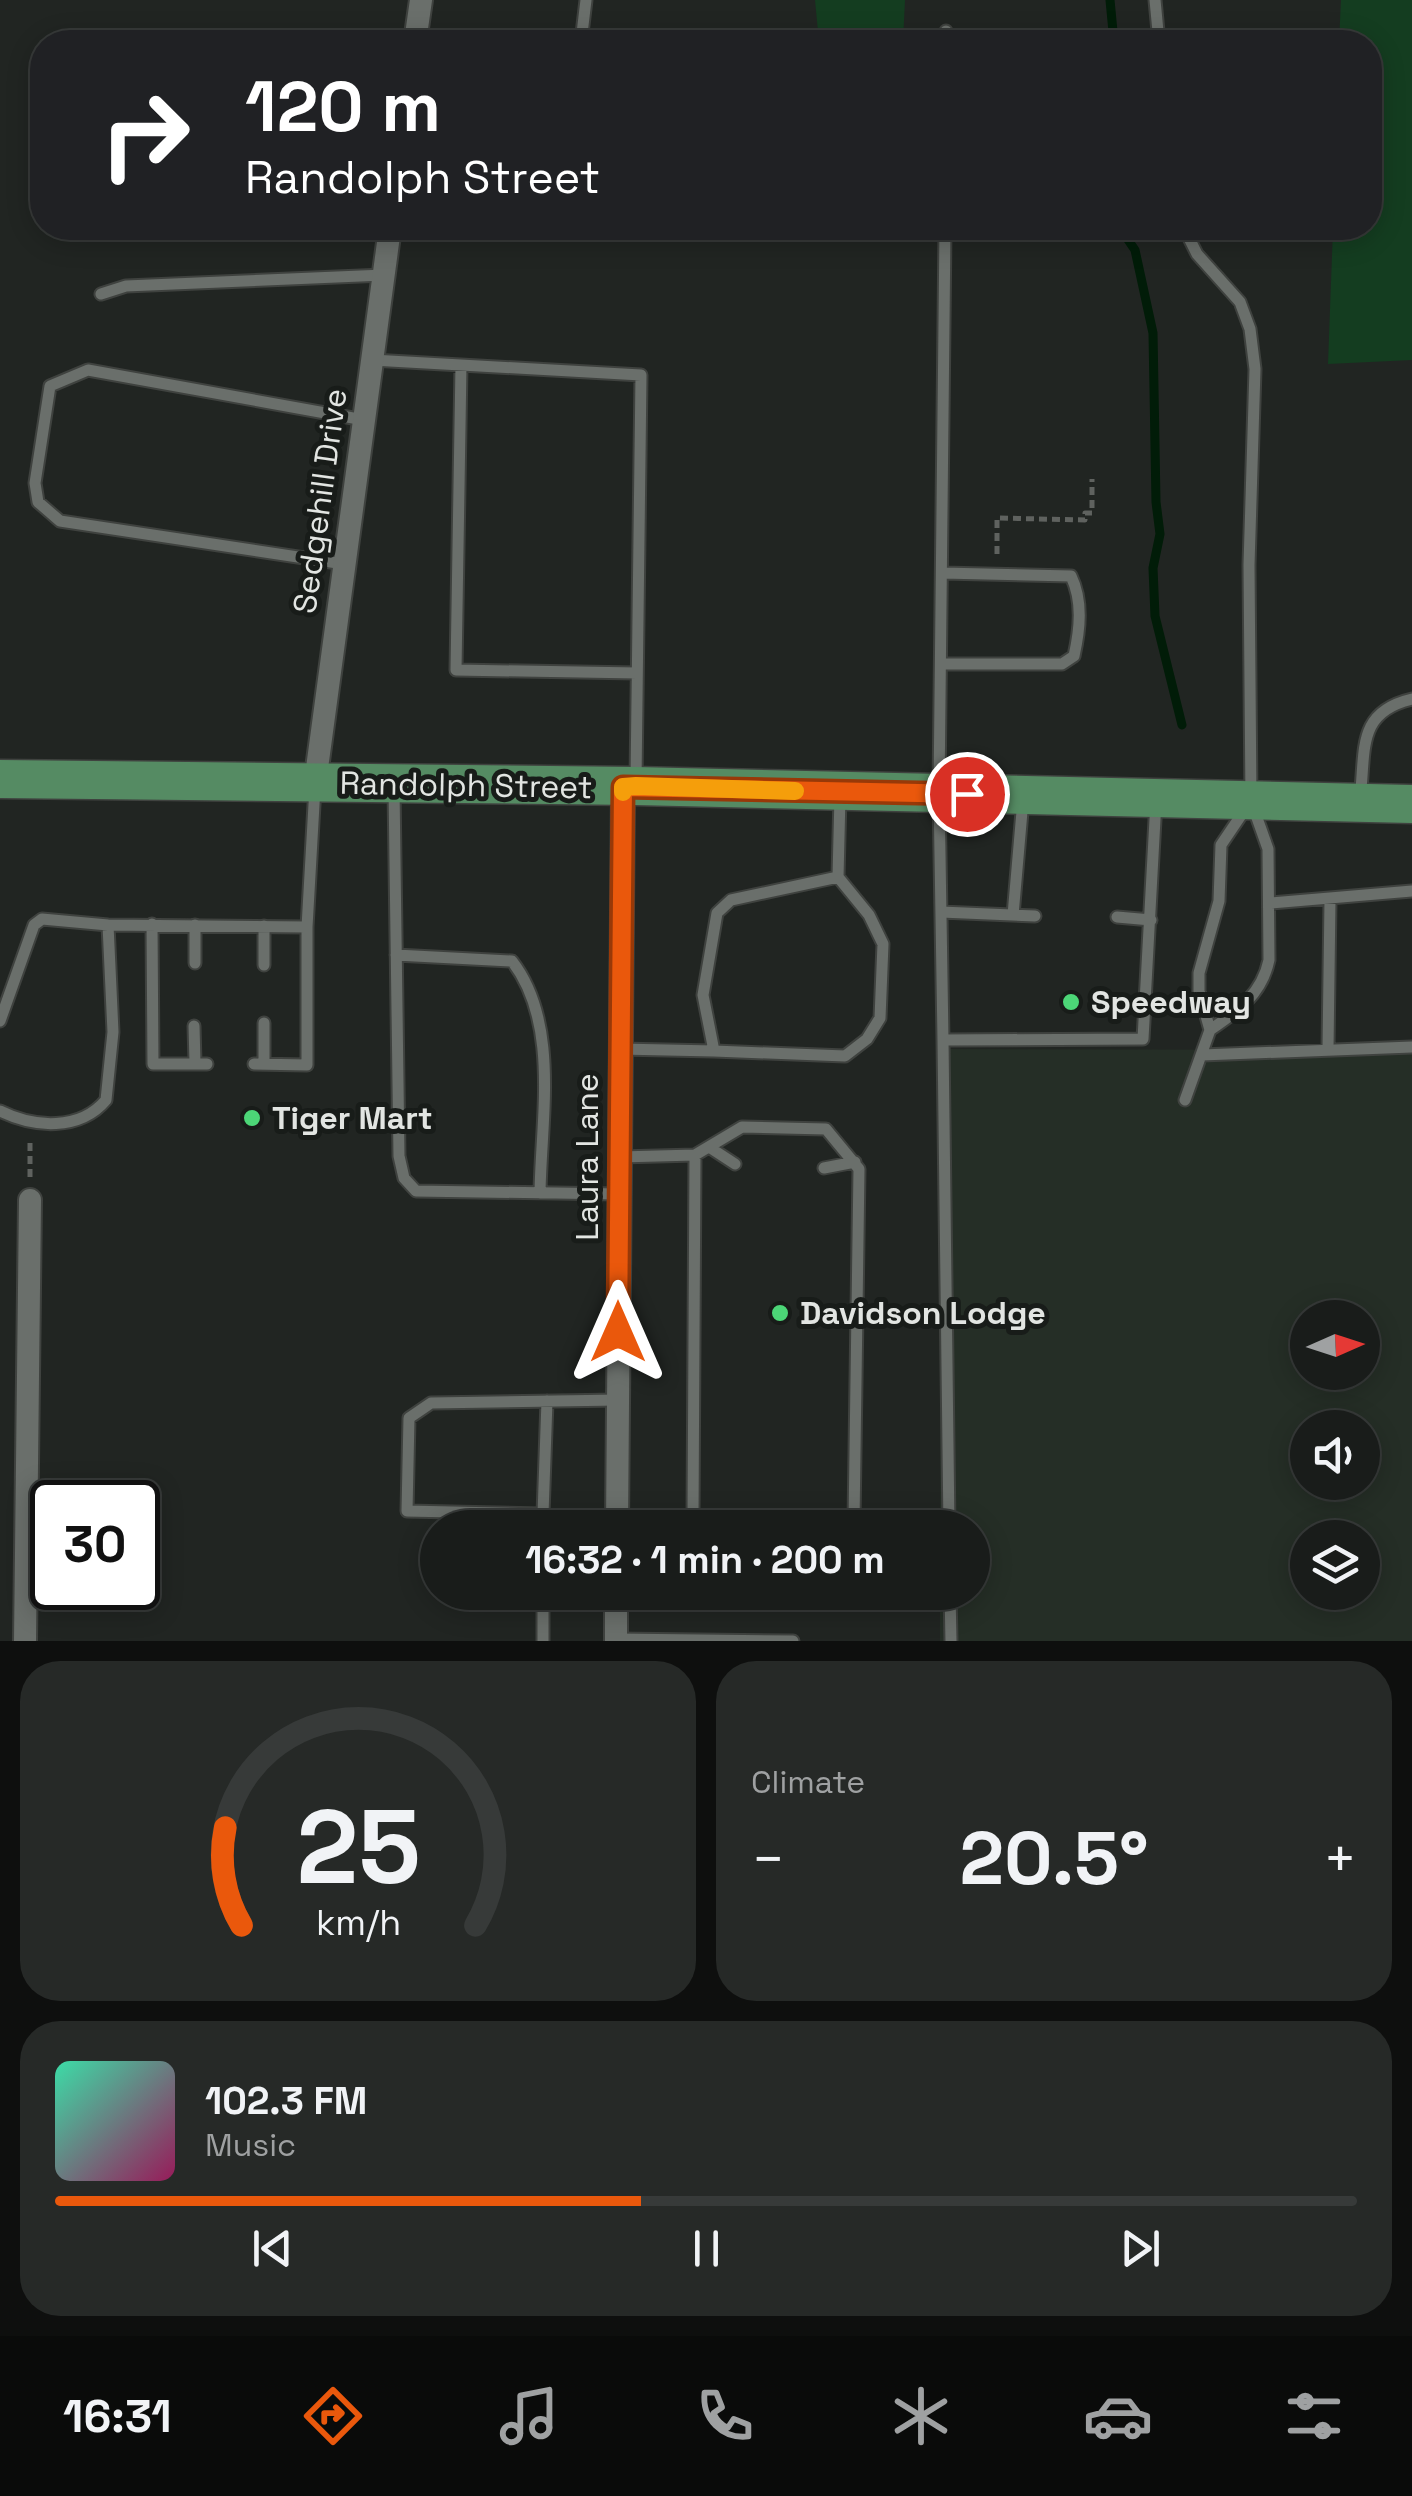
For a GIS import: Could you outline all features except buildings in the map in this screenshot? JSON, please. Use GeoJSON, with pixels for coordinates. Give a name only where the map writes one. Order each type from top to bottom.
{"type":"FeatureCollection","features":[{"type":"Feature","properties":{"kind":"main road","name":"Randolph Street"},"geometry":{"type":"LineString","coordinates":[[0,779],[939,792],[1412,804]]}},
{"type":"Feature","properties":{"kind":"street"},"geometry":{"type":"LineString","coordinates":[[416,30],[420,0]]}},
{"type":"Feature","properties":{"kind":"street","name":"Sedgehill Drive"},"geometry":{"type":"LineString","coordinates":[[315,782],[388,240]]}},
{"type":"Feature","properties":{"kind":"street","name":"Laura Lane"},"geometry":{"type":"LineString","coordinates":[[616,1510],[620,1050],[629,787]]}},
{"type":"Feature","properties":{"kind":"street"},"geometry":{"type":"LineString","coordinates":[[25,1641],[30,1200]]}},
{"type":"Feature","properties":{"kind":"street"},"geometry":{"type":"LineString","coordinates":[[616,1610],[616,1640]]}},
{"type":"Feature","properties":{"kind":"lane"},"geometry":{"type":"LineString","coordinates":[[582,30],[586,0]]}},
{"type":"Feature","properties":{"kind":"lane"},"geometry":{"type":"LineString","coordinates":[[1155,0],[1158,30]]}},
{"type":"Feature","properties":{"kind":"lane"},"geometry":{"type":"LineString","coordinates":[[945,240],[939,792],[950,1510]]}},
{"type":"Feature","properties":{"kind":"lane"},"geometry":{"type":"LineString","coordinates":[[1190,240],[1196,254],[1240,302],[1256,369],[1249,565],[1250,801],[1268,849],[1271,903],[1265,978],[1243,1008],[1210,1030]]}},
{"type":"Feature","properties":{"kind":"lane"},"geometry":{"type":"LineString","coordinates":[[101,294],[126,286],[384,275]]}},
{"type":"Feature","properties":{"kind":"lane"},"geometry":{"type":"LineString","coordinates":[[372,360],[641,376],[636,674],[629,787]]}},
{"type":"Feature","properties":{"kind":"lane"},"geometry":{"type":"LineString","coordinates":[[461,366],[456,670],[636,674]]}},
{"type":"Feature","properties":{"kind":"lane"},"geometry":{"type":"LineString","coordinates":[[344,564],[60,520],[38,502],[35,483],[50,386],[88,370],[364,420]]}},
{"type":"Feature","properties":{"kind":"lane"},"geometry":{"type":"LineString","coordinates":[[941,664],[1062,664],[1074,656],[1080,632],[1078,590],[1071,576],[943,573]]}},
{"type":"Feature","properties":{"kind":"lane"},"geometry":{"type":"LineString","coordinates":[[1360,803],[1368,730],[1374,717],[1386,705],[1412,699]]}},
{"type":"Feature","properties":{"kind":"lane"},"geometry":{"type":"LineString","coordinates":[[264,1023],[259,1064],[307,1064],[307,927],[315,782]]}},
{"type":"Feature","properties":{"kind":"lane"},"geometry":{"type":"LineString","coordinates":[[394,784],[399,1156],[404,1178],[416,1191],[619,1194]]}},
{"type":"Feature","properties":{"kind":"lane"},"geometry":{"type":"LineString","coordinates":[[620,1050],[845,1056],[867,1038],[880,1018],[883,944],[870,914],[838,876],[840,792]]}},
{"type":"Feature","properties":{"kind":"lane"},"geometry":{"type":"LineString","coordinates":[[1014,915],[1024,795]]}},
{"type":"Feature","properties":{"kind":"lane"},"geometry":{"type":"LineString","coordinates":[[943,1040],[1142,1040],[1156,798]]}},
{"type":"Feature","properties":{"kind":"lane"},"geometry":{"type":"LineString","coordinates":[[1185,1100],[1210,1030],[1198,973],[1219,901],[1222,845],[1250,801]]}},
{"type":"Feature","properties":{"kind":"lane"},"geometry":{"type":"LineString","coordinates":[[714,1051],[703,994],[717,913],[731,900],[838,876]]}},
{"type":"Feature","properties":{"kind":"lane"},"geometry":{"type":"LineString","coordinates":[[1271,903],[1412,891]]}},
{"type":"Feature","properties":{"kind":"lane"},"geometry":{"type":"LineString","coordinates":[[1328,1049],[1330,900]]}},
{"type":"Feature","properties":{"kind":"lane"},"geometry":{"type":"LineString","coordinates":[[940,912],[1035,916]]}},
{"type":"Feature","properties":{"kind":"lane"},"geometry":{"type":"LineString","coordinates":[[1117,917],[1151,920]]}},
{"type":"Feature","properties":{"kind":"lane"},"geometry":{"type":"LineString","coordinates":[[0,1021],[34,925],[42,919],[77,919],[108,925],[307,927]]}},
{"type":"Feature","properties":{"kind":"lane"},"geometry":{"type":"LineString","coordinates":[[152,924],[153,1064],[201,1064],[194,1026]]}},
{"type":"Feature","properties":{"kind":"lane"},"geometry":{"type":"LineString","coordinates":[[0,1112],[30,1122],[79,1122],[106,1100],[113,1032],[108,925]]}},
{"type":"Feature","properties":{"kind":"lane"},"geometry":{"type":"LineString","coordinates":[[195,925],[195,963]]}},
{"type":"Feature","properties":{"kind":"lane"},"geometry":{"type":"LineString","coordinates":[[264,926],[264,964]]}},
{"type":"Feature","properties":{"kind":"lane"},"geometry":{"type":"LineString","coordinates":[[396,955],[512,961],[527,980],[542,1032],[540,1193]]}},
{"type":"Feature","properties":{"kind":"lane"},"geometry":{"type":"LineString","coordinates":[[1202,1054],[1412,1048]]}},
{"type":"Feature","properties":{"kind":"lane"},"geometry":{"type":"LineString","coordinates":[[620,1157],[695,1155],[742,1127],[826,1129],[859,1168],[854,1510]]}},
{"type":"Feature","properties":{"kind":"lane"},"geometry":{"type":"LineString","coordinates":[[709,1147],[735,1164]]}},
{"type":"Feature","properties":{"kind":"lane"},"geometry":{"type":"LineString","coordinates":[[694,1510],[695,1155]]}},
{"type":"Feature","properties":{"kind":"lane"},"geometry":{"type":"LineString","coordinates":[[824,1168],[855,1162]]}},
{"type":"Feature","properties":{"kind":"lane"},"geometry":{"type":"LineString","coordinates":[[420,1512],[407,1511],[409,1418],[430,1403],[618,1400]]}},
{"type":"Feature","properties":{"kind":"lane"},"geometry":{"type":"LineString","coordinates":[[543,1510],[548,1401]]}},
{"type":"Feature","properties":{"kind":"lane"},"geometry":{"type":"LineString","coordinates":[[543,1610],[543,1641]]}},
{"type":"Feature","properties":{"kind":"lane"},"geometry":{"type":"LineString","coordinates":[[950,1610],[951,1641]]}},
{"type":"Feature","properties":{"kind":"lane"},"geometry":{"type":"LineString","coordinates":[[616,1640],[793,1641]]}},
{"type":"Feature","properties":{"kind":"path"},"geometry":{"type":"LineString","coordinates":[[996,572],[997,518],[1085,520],[1085,513],[1092,513],[1092,479]]}},
{"type":"Feature","properties":{"kind":"path"},"geometry":{"type":"LineString","coordinates":[[30,1122],[30,1200]]}},
{"type":"Feature","properties":{"kind":"shaded area"},"geometry":{"type":"Polygon","coordinates":[[[942,1049],[1412,1050],[1412,1641],[940,1641],[940,1610],[990,1610],[990,1510],[940,1510],[942,1049]]]}},
{"type":"Feature","properties":{"kind":"green space"},"geometry":{"type":"Polygon","coordinates":[[[815,0],[905,0],[904,30],[818,30],[815,0]]]}},
{"type":"Feature","properties":{"kind":"green space"},"geometry":{"type":"Polygon","coordinates":[[[1341,0],[1412,0],[1412,360],[1328,364],[1333,240],[1382,240],[1382,30],[1340,30],[1341,0]]]}},
{"type":"Feature","properties":{"kind":"waterway"},"geometry":{"type":"LineString","coordinates":[[1110,0],[1113,30]]}},
{"type":"Feature","properties":{"kind":"waterway"},"geometry":{"type":"LineString","coordinates":[[1128,240],[1135,250],[1153,333],[1160,534],[1153,568],[1155,616],[1182,725]]}},
{"type":"Feature","properties":{"kind":"slow traffic"},"geometry":{"type":"LineString","coordinates":[[623,792],[623,787],[636,786],[795,791]]}},
{"type":"Feature","properties":{"kind":"place","name":"Speedway"},"geometry":{"type":"Point","coordinates":[1071,1002]}},
{"type":"Feature","properties":{"kind":"place","name":"Tiger Mart"},"geometry":{"type":"Point","coordinates":[252,1118]}},
{"type":"Feature","properties":{"kind":"place","name":"Davidson Lodge"},"geometry":{"type":"Point","coordinates":[780,1313]}},
{"type":"Feature","properties":{"kind":"route"},"geometry":{"type":"LineString","coordinates":[[618,1332],[623,787],[967,794]]}}]}
